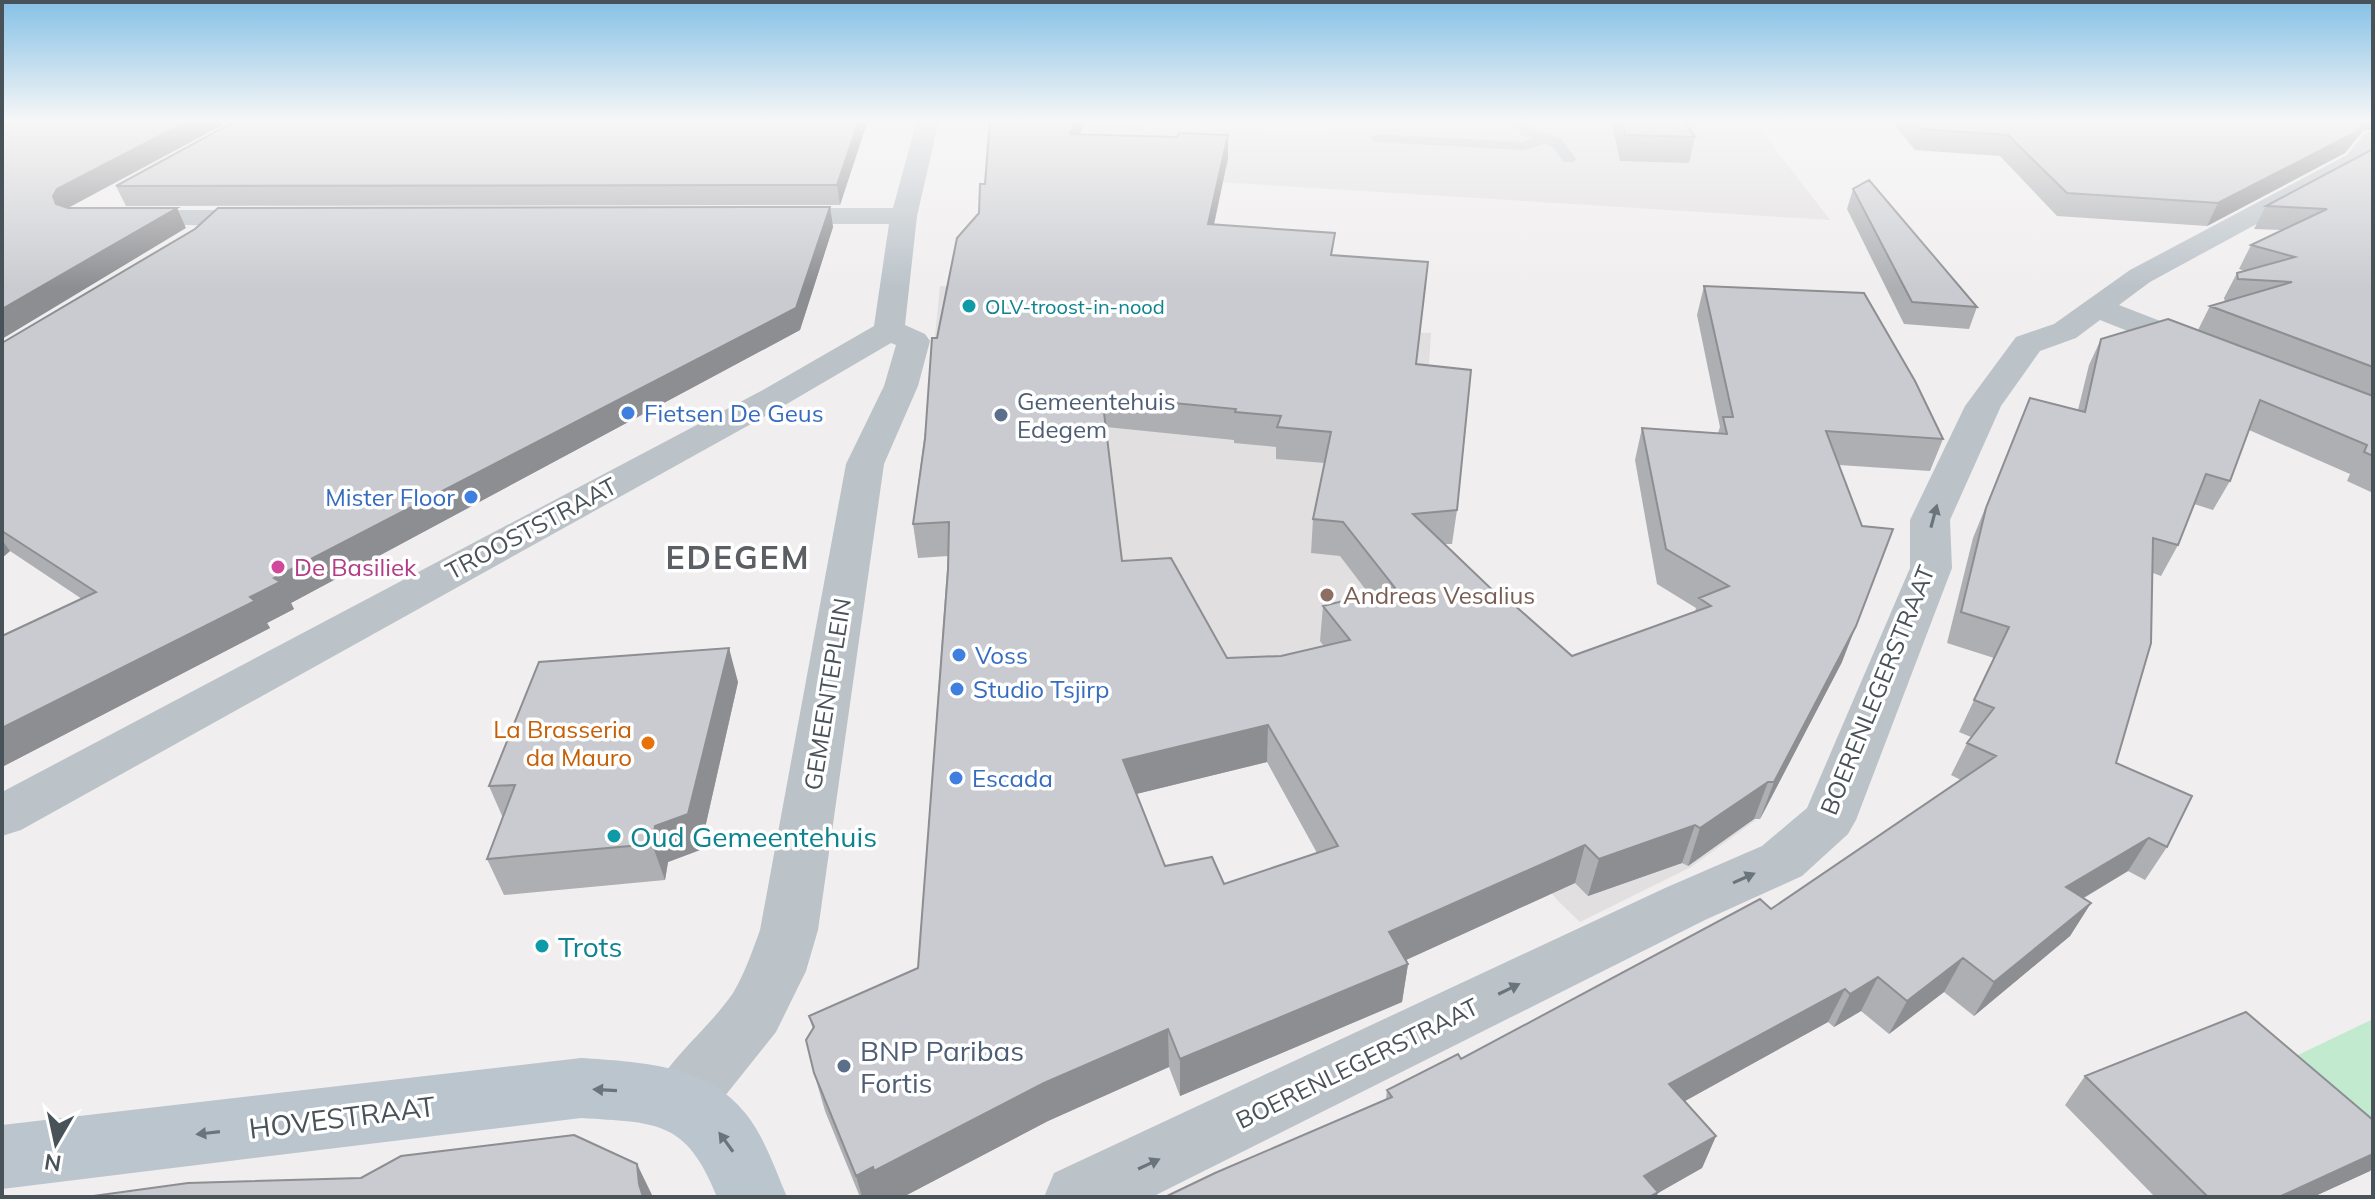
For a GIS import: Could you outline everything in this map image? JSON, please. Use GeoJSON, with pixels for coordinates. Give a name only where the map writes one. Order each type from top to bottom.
{"type":"FeatureCollection","features":[{"type":"Feature","properties":{"kind":"street"},"geometry":{"type":"LineString","coordinates":[[889,330],[904,216],[914,176]]}},
{"type":"Feature","properties":{"kind":"street","name":"BOERENLEGERSTRAAT"},"geometry":{"type":"LineString","coordinates":[[1079,1197],[1685,904],[1782,861],[1829,820],[1931,568],[1930,520],[1983,406],[2028,344],[2065,331],[2140,276],[2326,176]]}},
{"type":"Feature","properties":{"kind":"street"},"geometry":{"type":"LineString","coordinates":[[107,205],[218,218],[295,218]]}},
{"type":"Feature","properties":{"kind":"street"},"geometry":{"type":"LineString","coordinates":[[746,216],[904,216]]}},
{"type":"Feature","properties":{"kind":"street"},"geometry":{"type":"LineString","coordinates":[[179,249],[218,218]]}},
{"type":"Feature","properties":{"kind":"street"},"geometry":{"type":"LineString","coordinates":[[2098,308],[2228,359]]}},
{"type":"Feature","properties":{"kind":"street","name":"TROOSTSTRAAT"},"geometry":{"type":"LineString","coordinates":[[2,816],[773,398],[889,330]]}},
{"type":"Feature","properties":{"kind":"street","name":"GEMEENTEPLEIN"},"geometry":{"type":"LineString","coordinates":[[682,1100],[754,1013],[776,971],[789,930],[865,464],[901,386],[914,341],[889,330]]}},
{"type":"Feature","properties":{"kind":"street","name":"HOVESTRAAT"},"geometry":{"type":"LineString","coordinates":[[2,1157],[581,1088],[637,1092],[682,1100]]}},
{"type":"Feature","properties":{"kind":"street"},"geometry":{"type":"LineString","coordinates":[[682,1100],[710,1119],[737,1157],[752,1197]]}},
{"type":"Feature","properties":{"kind":"shaded area"},"geometry":{"type":"Polygon","coordinates":[[[1123,176],[1796,176],[1830,220],[1123,176]]]}},
{"type":"Feature","properties":{"kind":"shaded area","name":"Andreas Vesalius"},"geometry":{"type":"Polygon","coordinates":[[[940,286],[1214,308],[1382,331],[1431,333],[1417,548],[1619,724],[1756,820],[1691,867],[1580,922],[1559,902],[1438,758],[1226,689],[1122,565],[933,357],[940,286]]]}},
{"type":"Feature","properties":{"kind":"green space"},"geometry":{"type":"Polygon","coordinates":[[[2373,1019],[2373,1128],[2296,1056],[2373,1019]]]}},
{"type":"Feature","properties":{"kind":"building"},"geometry":{"type":"Polygon","coordinates":[[[2,176],[82,176],[57,189],[53,196],[56,204],[68,208],[177,208],[2,309],[2,176]]]}},
{"type":"Feature","properties":{"kind":"building"},"geometry":{"type":"Polygon","coordinates":[[[134,176],[840,176],[837,185],[116,186],[134,176]]]}},
{"type":"Feature","properties":{"kind":"building"},"geometry":{"type":"Polygon","coordinates":[[[986,176],[1219,176],[1208,224],[1335,233],[1331,255],[1428,262],[1416,364],[1471,370],[1457,510],[1413,514],[1508,605],[1513,604],[1572,656],[1711,606],[1699,598],[1729,586],[1666,549],[1642,428],[1727,434],[1723,417],[1733,417],[1704,286],[1864,293],[1915,381],[1943,439],[1826,431],[1862,526],[1893,529],[1856,626],[1774,782],[1768,782],[1700,828],[1695,825],[1599,859],[1585,845],[1389,932],[1408,964],[1180,1059],[1168,1029],[1044,1083],[874,1171],[873,1167],[856,1176],[814,1073],[806,1040],[814,1027],[809,1016],[918,968],[949,522],[913,524],[925,439],[932,338],[937,338],[957,238],[979,213],[980,184],[985,184],[986,176]],[[1102,396],[1122,561],[1171,558],[1227,658],[1281,656],[1350,640],[1323,606],[1395,588],[1343,522],[1313,519],[1331,432],[1277,427],[1281,416],[1235,412],[1236,409],[1102,396]],[[1268,725],[1123,760],[1165,866],[1212,857],[1224,884],[1338,846],[1268,725]]]}},
{"type":"Feature","properties":{"kind":"building"},"geometry":{"type":"Polygon","coordinates":[[[2050,176],[2271,176],[2218,203],[2067,193],[2050,176]]]}},
{"type":"Feature","properties":{"kind":"building"},"geometry":{"type":"Polygon","coordinates":[[[2322,176],[2373,176],[2373,367],[2210,306],[2292,282],[2238,279],[2237,273],[2295,257],[2251,245],[2327,209],[2266,206],[2322,176]]]}},
{"type":"Feature","properties":{"kind":"building"},"geometry":{"type":"Polygon","coordinates":[[[1869,180],[1977,307],[1912,302],[1853,189],[1869,180]]]}},
{"type":"Feature","properties":{"kind":"building"},"geometry":{"type":"Polygon","coordinates":[[[830,207],[796,308],[274,578],[280,582],[250,597],[255,601],[2,728],[2,636],[96,592],[2,531],[2,343],[195,229],[218,208],[830,207]]]}},
{"type":"Feature","properties":{"kind":"building"},"geometry":{"type":"Polygon","coordinates":[[[2168,319],[2373,396],[2373,456],[2364,452],[2367,445],[2260,400],[2230,481],[2206,474],[2178,545],[2153,538],[2151,643],[2116,763],[2192,796],[2167,847],[2149,838],[2066,887],[2091,903],[1994,982],[1963,958],[1907,1001],[1878,977],[1850,994],[1845,989],[1669,1084],[1716,1136],[1644,1176],[1658,1192],[1649,1197],[1165,1197],[1392,1097],[1387,1090],[1458,1054],[1461,1059],[1760,899],[1771,909],[1996,756],[1967,743],[1994,708],[1974,700],[2009,627],[1961,612],[1986,508],[2030,398],[2085,412],[2101,339],[2168,319]]]}},
{"type":"Feature","properties":{"kind":"building"},"geometry":{"type":"Polygon","coordinates":[[[729,648],[688,814],[655,826],[652,844],[487,859],[515,785],[489,786],[539,662],[729,648]]]}},
{"type":"Feature","properties":{"kind":"building"},"geometry":{"type":"Polygon","coordinates":[[[2246,1012],[2373,1120],[2373,1154],[2279,1197],[2208,1197],[2085,1076],[2246,1012]]]}},
{"type":"Feature","properties":{"kind":"building"},"geometry":{"type":"Polygon","coordinates":[[[574,1135],[637,1164],[643,1197],[86,1197],[188,1183],[361,1178],[401,1156],[574,1135]]]}},
{"type":"Feature","properties":{"kind":"place","name":"OLV-troost-in-nood"},"geometry":{"type":"Point","coordinates":[969,306]}},
{"type":"Feature","properties":{"kind":"place","name":"Fietsen De Geus"},"geometry":{"type":"Point","coordinates":[628,413]}},
{"type":"Feature","properties":{"kind":"place","name":"Gemeentehuis Edegem"},"geometry":{"type":"Point","coordinates":[1001,415]}},
{"type":"Feature","properties":{"kind":"place","name":"Mister Floor"},"geometry":{"type":"Point","coordinates":[471,497]}},
{"type":"Feature","properties":{"kind":"place","name":"De Basiliek"},"geometry":{"type":"Point","coordinates":[278,567]}},
{"type":"Feature","properties":{"kind":"place","name":"Andreas Vesalius"},"geometry":{"type":"Point","coordinates":[1327,595]}},
{"type":"Feature","properties":{"kind":"place","name":"Voss"},"geometry":{"type":"Point","coordinates":[959,655]}},
{"type":"Feature","properties":{"kind":"place","name":"Studio Tsjirp"},"geometry":{"type":"Point","coordinates":[957,689]}},
{"type":"Feature","properties":{"kind":"place","name":"La Brasseria da Mauro"},"geometry":{"type":"Point","coordinates":[648,743]}},
{"type":"Feature","properties":{"kind":"place","name":"Escada"},"geometry":{"type":"Point","coordinates":[956,778]}},
{"type":"Feature","properties":{"kind":"place","name":"Oud Gemeentehuis"},"geometry":{"type":"Point","coordinates":[614,836]}},
{"type":"Feature","properties":{"kind":"place","name":"Trots"},"geometry":{"type":"Point","coordinates":[542,946]}},
{"type":"Feature","properties":{"kind":"place","name":"BNP Paribas Fortis"},"geometry":{"type":"Point","coordinates":[844,1066]}},
{"type":"Feature","properties":{"kind":"district","name":"EDEGEM"},"geometry":{"type":"Point","coordinates":[738,557]}}]}
